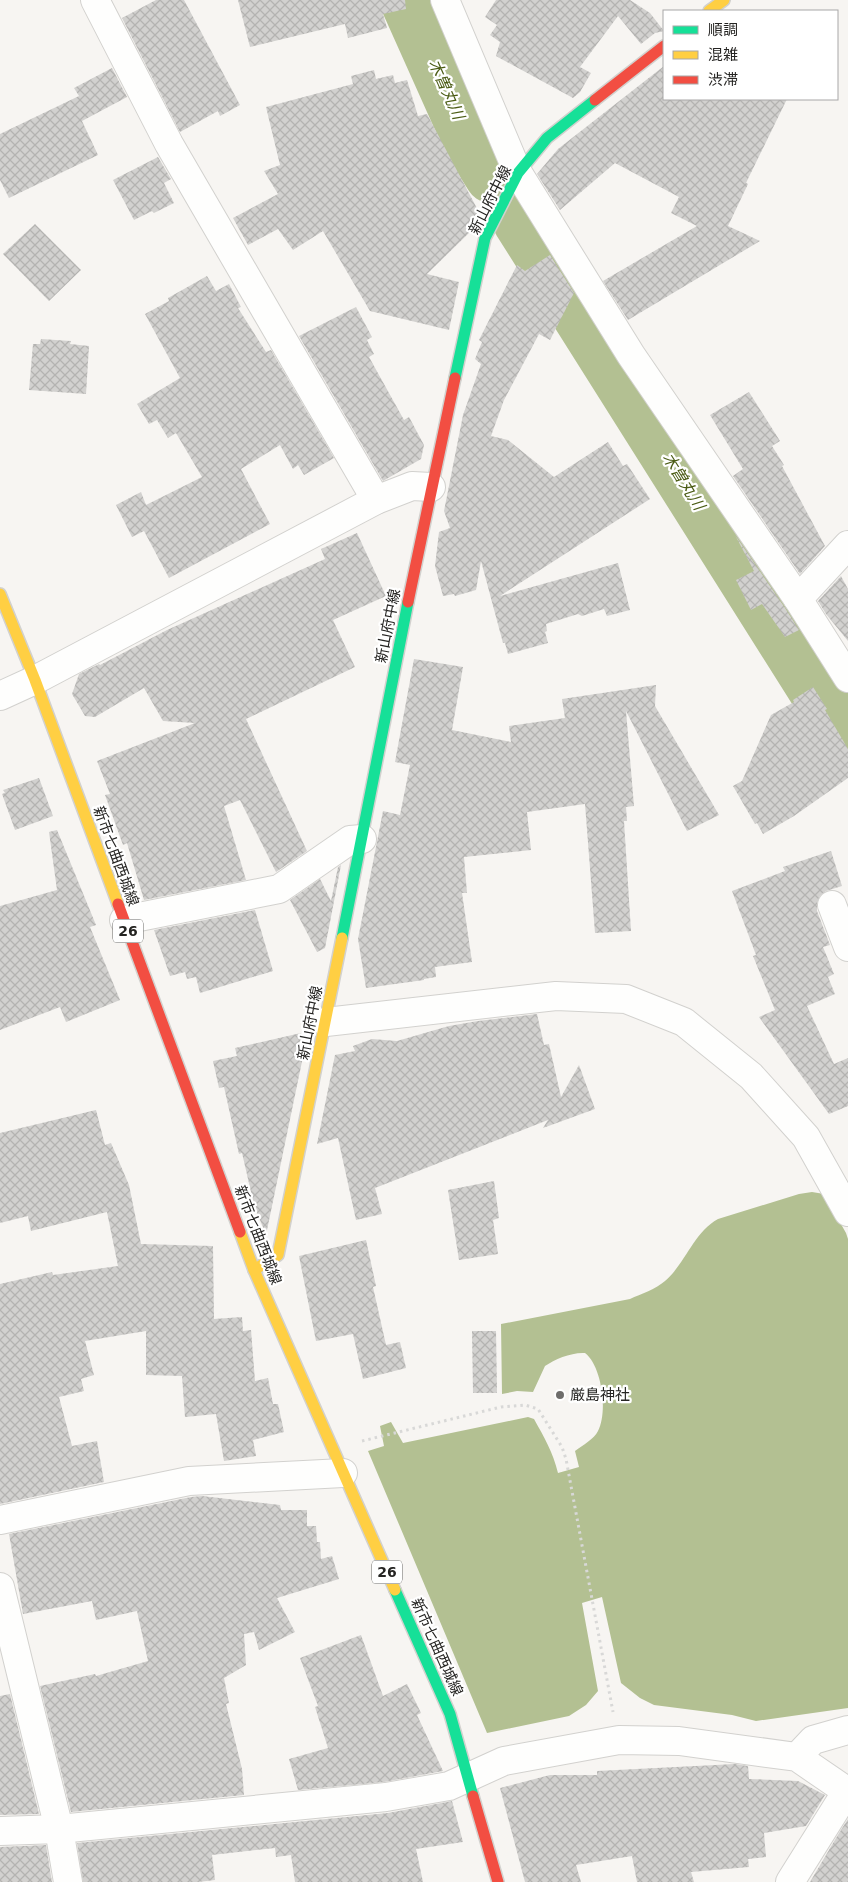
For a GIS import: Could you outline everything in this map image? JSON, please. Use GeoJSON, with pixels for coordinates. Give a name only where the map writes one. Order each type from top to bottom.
{"type":"FeatureCollection","features":[{"type":"Feature","properties":{"kind":"main road"},"geometry":{"type":"LineString","coordinates":[[710,10],[724,0]]}},
{"type":"Feature","properties":{"kind":"main road","name":"新山府中線"},"geometry":{"type":"LineString","coordinates":[[254,1270],[278,1255],[326,1022],[431,487],[485,238],[518,173],[547,138],[663,47]]}},
{"type":"Feature","properties":{"kind":"main road","name":"新市七曲西城線"},"geometry":{"type":"LineString","coordinates":[[0,594],[36,680],[254,1270],[450,1714],[498,1882]]}},
{"type":"Feature","properties":{"kind":"street"},"geometry":{"type":"LineString","coordinates":[[95,0],[168,144],[376,500]]}},
{"type":"Feature","properties":{"kind":"street"},"geometry":{"type":"LineString","coordinates":[[446,0],[518,173],[632,355],[798,599],[848,678]]}},
{"type":"Feature","properties":{"kind":"street"},"geometry":{"type":"LineString","coordinates":[[0,696],[36,680],[376,500],[412,486],[431,487]]}},
{"type":"Feature","properties":{"kind":"street"},"geometry":{"type":"LineString","coordinates":[[798,599],[848,545]]}},
{"type":"Feature","properties":{"kind":"street"},"geometry":{"type":"LineString","coordinates":[[124,920],[279,889],[350,840],[362,839]]}},
{"type":"Feature","properties":{"kind":"street"},"geometry":{"type":"LineString","coordinates":[[832,905],[848,947]]}},
{"type":"Feature","properties":{"kind":"street"},"geometry":{"type":"LineString","coordinates":[[326,1022],[556,996],[626,999],[684,1022],[751,1076],[806,1137],[848,1212]]}},
{"type":"Feature","properties":{"kind":"street"},"geometry":{"type":"LineString","coordinates":[[0,1520],[189,1481],[343,1473]]}},
{"type":"Feature","properties":{"kind":"street"},"geometry":{"type":"LineString","coordinates":[[0,1587],[59,1829],[68,1882]]}},
{"type":"Feature","properties":{"kind":"street"},"geometry":{"type":"LineString","coordinates":[[797,1756],[813,1740],[848,1730]]}},
{"type":"Feature","properties":{"kind":"street"},"geometry":{"type":"LineString","coordinates":[[0,1831],[59,1829],[386,1797],[449,1786],[504,1761],[619,1740],[679,1741],[797,1756],[847,1792],[790,1882]]}},
{"type":"Feature","properties":{"kind":"path"},"geometry":{"type":"LineString","coordinates":[[378,1438],[501,1407],[525,1405],[538,1409],[562,1447],[567,1467],[619,1740]]}},
{"type":"Feature","properties":{"kind":"shaded area"},"geometry":{"type":"Polygon","coordinates":[[[812,1192],[824,1194],[848,1239],[848,1708],[756,1721],[732,1715],[654,1705],[640,1698],[621,1683],[602,1597],[582,1603],[598,1691],[586,1705],[569,1716],[487,1733],[368,1451],[384,1446],[380,1426],[391,1422],[403,1443],[528,1417],[534,1419],[541,1432],[551,1451],[558,1473],[579,1467],[575,1451],[594,1437],[601,1423],[603,1413],[602,1390],[596,1368],[585,1353],[569,1355],[545,1366],[533,1392],[517,1391],[502,1394],[501,1324],[630,1299],[653,1289],[665,1281],[679,1266],[702,1232],[718,1219],[799,1194],[812,1192]]]}},
{"type":"Feature","properties":{"kind":"building"},"geometry":{"type":"Polygon","coordinates":[[[156,0],[184,0],[240,105],[220,116],[218,111],[180,132],[122,18],[156,0]]]}},
{"type":"Feature","properties":{"kind":"building"},"geometry":{"type":"Polygon","coordinates":[[[238,0],[405,0],[406,9],[383,14],[387,28],[348,38],[345,24],[250,47],[238,0]]]}},
{"type":"Feature","properties":{"kind":"building"},"geometry":{"type":"Polygon","coordinates":[[[496,0],[630,0],[650,13],[663,31],[655,33],[641,44],[618,16],[580,67],[591,73],[580,92],[573,98],[496,56],[500,42],[490,35],[497,25],[485,17],[496,0]]]}},
{"type":"Feature","properties":{"kind":"building"},"geometry":{"type":"Polygon","coordinates":[[[663,67],[663,100],[787,100],[746,183],[748,184],[728,226],[760,241],[628,320],[603,281],[697,226],[671,213],[679,197],[615,163],[560,210],[537,174],[558,149],[663,67]]]}},
{"type":"Feature","properties":{"kind":"building"},"geometry":{"type":"Polygon","coordinates":[[[112,68],[127,97],[82,121],[98,155],[9,198],[0,180],[0,134],[79,96],[74,88],[112,68]]]}},
{"type":"Feature","properties":{"kind":"building"},"geometry":{"type":"Polygon","coordinates":[[[374,70],[376,79],[393,75],[395,83],[407,80],[418,116],[427,114],[480,214],[471,231],[427,274],[459,282],[449,330],[370,311],[323,231],[293,250],[278,229],[248,245],[233,218],[278,194],[264,171],[280,165],[266,107],[353,84],[351,76],[374,70]]]}},
{"type":"Feature","properties":{"kind":"building"},"geometry":{"type":"Polygon","coordinates":[[[158,157],[171,179],[164,183],[174,203],[134,220],[113,180],[158,157]]]}},
{"type":"Feature","properties":{"kind":"building"},"geometry":{"type":"Polygon","coordinates":[[[35,224],[81,270],[49,301],[3,254],[35,224]]]}},
{"type":"Feature","properties":{"kind":"building"},"geometry":{"type":"Polygon","coordinates":[[[550,255],[574,293],[550,340],[539,334],[504,400],[491,436],[508,440],[554,477],[608,442],[623,466],[627,464],[650,499],[500,596],[618,563],[630,610],[607,616],[604,609],[582,616],[578,614],[546,624],[547,631],[545,632],[548,643],[508,654],[505,643],[503,643],[481,561],[476,590],[455,596],[454,594],[443,596],[435,566],[439,532],[450,528],[444,511],[463,415],[481,364],[475,359],[482,342],[479,340],[517,265],[525,271],[550,255]]]}},
{"type":"Feature","properties":{"kind":"building"},"geometry":{"type":"Polygon","coordinates":[[[207,276],[216,291],[229,284],[241,307],[238,308],[266,352],[271,350],[334,458],[304,475],[298,465],[293,469],[280,445],[241,469],[270,524],[169,578],[144,531],[132,537],[116,505],[141,492],[146,505],[202,477],[176,433],[168,438],[157,420],[149,424],[137,404],[180,378],[145,314],[169,301],[168,298],[207,276]]]}},
{"type":"Feature","properties":{"kind":"building"},"geometry":{"type":"Polygon","coordinates":[[[356,307],[372,337],[367,340],[374,354],[369,357],[404,420],[409,417],[424,445],[421,459],[383,481],[299,336],[356,307]]]}},
{"type":"Feature","properties":{"kind":"building"},"geometry":{"type":"Polygon","coordinates":[[[41,339],[71,341],[70,344],[89,346],[86,394],[29,390],[33,344],[40,344],[41,339]]]}},
{"type":"Feature","properties":{"kind":"building"},"geometry":{"type":"Polygon","coordinates":[[[749,392],[780,441],[772,446],[784,465],[782,466],[825,546],[800,574],[733,476],[743,469],[710,415],[749,392]]]}},
{"type":"Feature","properties":{"kind":"building"},"geometry":{"type":"Polygon","coordinates":[[[357,533],[386,596],[333,620],[355,667],[246,719],[307,851],[276,872],[240,800],[224,806],[246,880],[144,900],[127,843],[123,845],[105,795],[110,794],[97,761],[195,723],[163,721],[144,688],[95,717],[85,716],[72,694],[79,674],[167,630],[325,559],[321,549],[357,533]]]}},
{"type":"Feature","properties":{"kind":"building"},"geometry":{"type":"Polygon","coordinates":[[[735,535],[799,630],[785,637],[762,604],[751,610],[736,580],[754,571],[735,535]]]}},
{"type":"Feature","properties":{"kind":"building"},"geometry":{"type":"Polygon","coordinates":[[[841,576],[848,589],[848,641],[818,601],[841,576]]]}},
{"type":"Feature","properties":{"kind":"building"},"geometry":{"type":"Polygon","coordinates":[[[414,659],[463,667],[452,730],[511,742],[509,726],[565,718],[562,699],[656,685],[655,706],[719,815],[687,831],[626,711],[634,806],[626,807],[627,821],[624,821],[631,931],[595,933],[585,804],[527,812],[531,850],[464,857],[467,893],[462,893],[472,962],[435,967],[436,977],[424,980],[366,988],[358,939],[383,811],[400,815],[410,765],[395,762],[414,659]]]}},
{"type":"Feature","properties":{"kind":"building"},"geometry":{"type":"Polygon","coordinates":[[[813,687],[848,749],[848,778],[794,816],[763,834],[733,786],[742,781],[771,715],[794,702],[793,700],[813,687]]]}},
{"type":"Feature","properties":{"kind":"building"},"geometry":{"type":"Polygon","coordinates":[[[39,778],[53,816],[15,830],[2,794],[5,793],[3,790],[39,778]]]}},
{"type":"Feature","properties":{"kind":"building"},"geometry":{"type":"Polygon","coordinates":[[[57,830],[96,925],[90,927],[120,1000],[66,1022],[60,1007],[0,1030],[0,906],[57,890],[49,832],[57,830]]]}},
{"type":"Feature","properties":{"kind":"building"},"geometry":{"type":"Polygon","coordinates":[[[831,851],[842,886],[826,891],[820,896],[817,903],[817,911],[830,945],[823,947],[834,974],[828,977],[835,994],[807,1006],[834,1064],[848,1058],[848,1106],[829,1114],[759,1017],[775,1010],[753,956],[756,955],[732,891],[785,871],[783,867],[831,851]]]}},
{"type":"Feature","properties":{"kind":"building"},"geometry":{"type":"Polygon","coordinates":[[[341,865],[325,948],[317,952],[290,900],[320,879],[331,901],[338,867],[341,865]]]}},
{"type":"Feature","properties":{"kind":"building"},"geometry":{"type":"Polygon","coordinates":[[[255,910],[273,971],[200,993],[196,977],[187,979],[185,972],[170,976],[154,930],[255,910]]]}},
{"type":"Feature","properties":{"kind":"building"},"geometry":{"type":"Polygon","coordinates":[[[537,1014],[544,1045],[549,1044],[561,1097],[579,1065],[595,1109],[543,1128],[548,1120],[375,1188],[382,1214],[356,1220],[338,1138],[317,1144],[335,1055],[355,1051],[353,1046],[372,1039],[397,1041],[449,1026],[537,1014]]]}},
{"type":"Feature","properties":{"kind":"building"},"geometry":{"type":"Polygon","coordinates":[[[301,1033],[305,1047],[266,1235],[254,1205],[242,1153],[239,1154],[224,1087],[219,1088],[213,1061],[237,1056],[235,1048],[301,1033]]]}},
{"type":"Feature","properties":{"kind":"building"},"geometry":{"type":"Polygon","coordinates":[[[96,1110],[105,1145],[111,1143],[129,1185],[141,1244],[213,1246],[214,1319],[242,1317],[243,1331],[251,1330],[255,1381],[268,1378],[273,1404],[278,1404],[284,1432],[253,1440],[256,1456],[224,1461],[216,1414],[185,1417],[182,1376],[146,1375],[146,1331],[85,1341],[94,1375],[81,1379],[84,1391],[59,1397],[72,1446],[97,1441],[104,1482],[0,1504],[0,1284],[52,1272],[53,1275],[118,1266],[107,1212],[31,1231],[28,1216],[0,1223],[0,1133],[96,1110]]]}},
{"type":"Feature","properties":{"kind":"building"},"geometry":{"type":"Polygon","coordinates":[[[494,1181],[499,1218],[493,1220],[498,1254],[459,1260],[448,1190],[494,1181]]]}},
{"type":"Feature","properties":{"kind":"building"},"geometry":{"type":"Polygon","coordinates":[[[366,1240],[376,1286],[373,1287],[386,1345],[400,1342],[406,1368],[363,1379],[353,1334],[316,1341],[299,1256],[366,1240]]]}},
{"type":"Feature","properties":{"kind":"building"},"geometry":{"type":"Polygon","coordinates":[[[472,1331],[496,1331],[497,1393],[473,1393],[472,1331]]]}},
{"type":"Feature","properties":{"kind":"building"},"geometry":{"type":"Polygon","coordinates":[[[202,1496],[280,1505],[281,1510],[307,1510],[307,1526],[316,1526],[317,1542],[320,1542],[321,1559],[332,1556],[339,1579],[277,1598],[295,1632],[259,1650],[254,1632],[244,1634],[246,1665],[224,1678],[229,1703],[226,1704],[242,1769],[244,1795],[71,1812],[40,1686],[95,1674],[96,1676],[148,1661],[137,1611],[96,1620],[92,1601],[23,1614],[9,1534],[202,1496]]]}},
{"type":"Feature","properties":{"kind":"building"},"geometry":{"type":"Polygon","coordinates":[[[361,1635],[383,1696],[407,1684],[421,1713],[417,1715],[443,1771],[384,1782],[298,1790],[289,1759],[328,1748],[315,1707],[318,1706],[300,1658],[361,1635]]]}},
{"type":"Feature","properties":{"kind":"building"},"geometry":{"type":"Polygon","coordinates":[[[10,1694],[39,1814],[0,1815],[0,1696],[10,1694]]]}},
{"type":"Feature","properties":{"kind":"building"},"geometry":{"type":"Polygon","coordinates":[[[735,1764],[748,1766],[749,1779],[798,1781],[825,1795],[806,1826],[764,1833],[766,1857],[748,1859],[749,1867],[691,1872],[694,1882],[637,1882],[632,1856],[576,1865],[581,1882],[525,1882],[500,1788],[550,1775],[597,1775],[597,1771],[735,1764]]]}},
{"type":"Feature","properties":{"kind":"building"},"geometry":{"type":"Polygon","coordinates":[[[452,1801],[463,1842],[416,1849],[423,1882],[295,1882],[291,1855],[276,1857],[275,1848],[212,1855],[215,1880],[198,1882],[83,1882],[77,1843],[388,1813],[452,1801]]]}},
{"type":"Feature","properties":{"kind":"building"},"geometry":{"type":"Polygon","coordinates":[[[848,1819],[848,1882],[810,1882],[839,1833],[848,1819]]]}},
{"type":"Feature","properties":{"kind":"building"},"geometry":{"type":"Polygon","coordinates":[[[46,1845],[52,1882],[0,1882],[0,1847],[46,1845]]]}},
{"type":"Feature","properties":{"kind":"waterway","name":"木曽丸川"},"geometry":{"type":"LineString","coordinates":[[407,0],[471,143],[492,176]]}},
{"type":"Feature","properties":{"kind":"waterway","name":"木曽丸川"},"geometry":{"type":"LineString","coordinates":[[520,221],[848,741]]}},
{"type":"Feature","properties":{"kind":"traffic: fast"},"geometry":{"type":"LineString","coordinates":[[455,378],[485,238],[518,173],[547,138],[595,100]]}},
{"type":"Feature","properties":{"kind":"traffic: fast"},"geometry":{"type":"LineString","coordinates":[[342,938],[408,602]]}},
{"type":"Feature","properties":{"kind":"traffic: fast"},"geometry":{"type":"LineString","coordinates":[[395,1590],[450,1714],[473,1796]]}},
{"type":"Feature","properties":{"kind":"traffic: slow"},"geometry":{"type":"LineString","coordinates":[[710,10],[724,0]]}},
{"type":"Feature","properties":{"kind":"traffic: slow"},"geometry":{"type":"LineString","coordinates":[[0,594],[35,680],[118,904]]}},
{"type":"Feature","properties":{"kind":"traffic: slow"},"geometry":{"type":"LineString","coordinates":[[254,1270],[278,1255],[342,938]]}},
{"type":"Feature","properties":{"kind":"traffic: slow"},"geometry":{"type":"LineString","coordinates":[[240,1232],[254,1270],[395,1590]]}},
{"type":"Feature","properties":{"kind":"traffic: jam"},"geometry":{"type":"LineString","coordinates":[[595,100],[663,47]]}},
{"type":"Feature","properties":{"kind":"traffic: jam"},"geometry":{"type":"LineString","coordinates":[[408,602],[455,378]]}},
{"type":"Feature","properties":{"kind":"traffic: jam"},"geometry":{"type":"LineString","coordinates":[[118,904],[240,1232]]}},
{"type":"Feature","properties":{"kind":"traffic: jam"},"geometry":{"type":"LineString","coordinates":[[473,1796],[498,1882]]}},
{"type":"Feature","properties":{"kind":"place","name":"厳島神社"},"geometry":{"type":"Point","coordinates":[560,1395]}}]}
